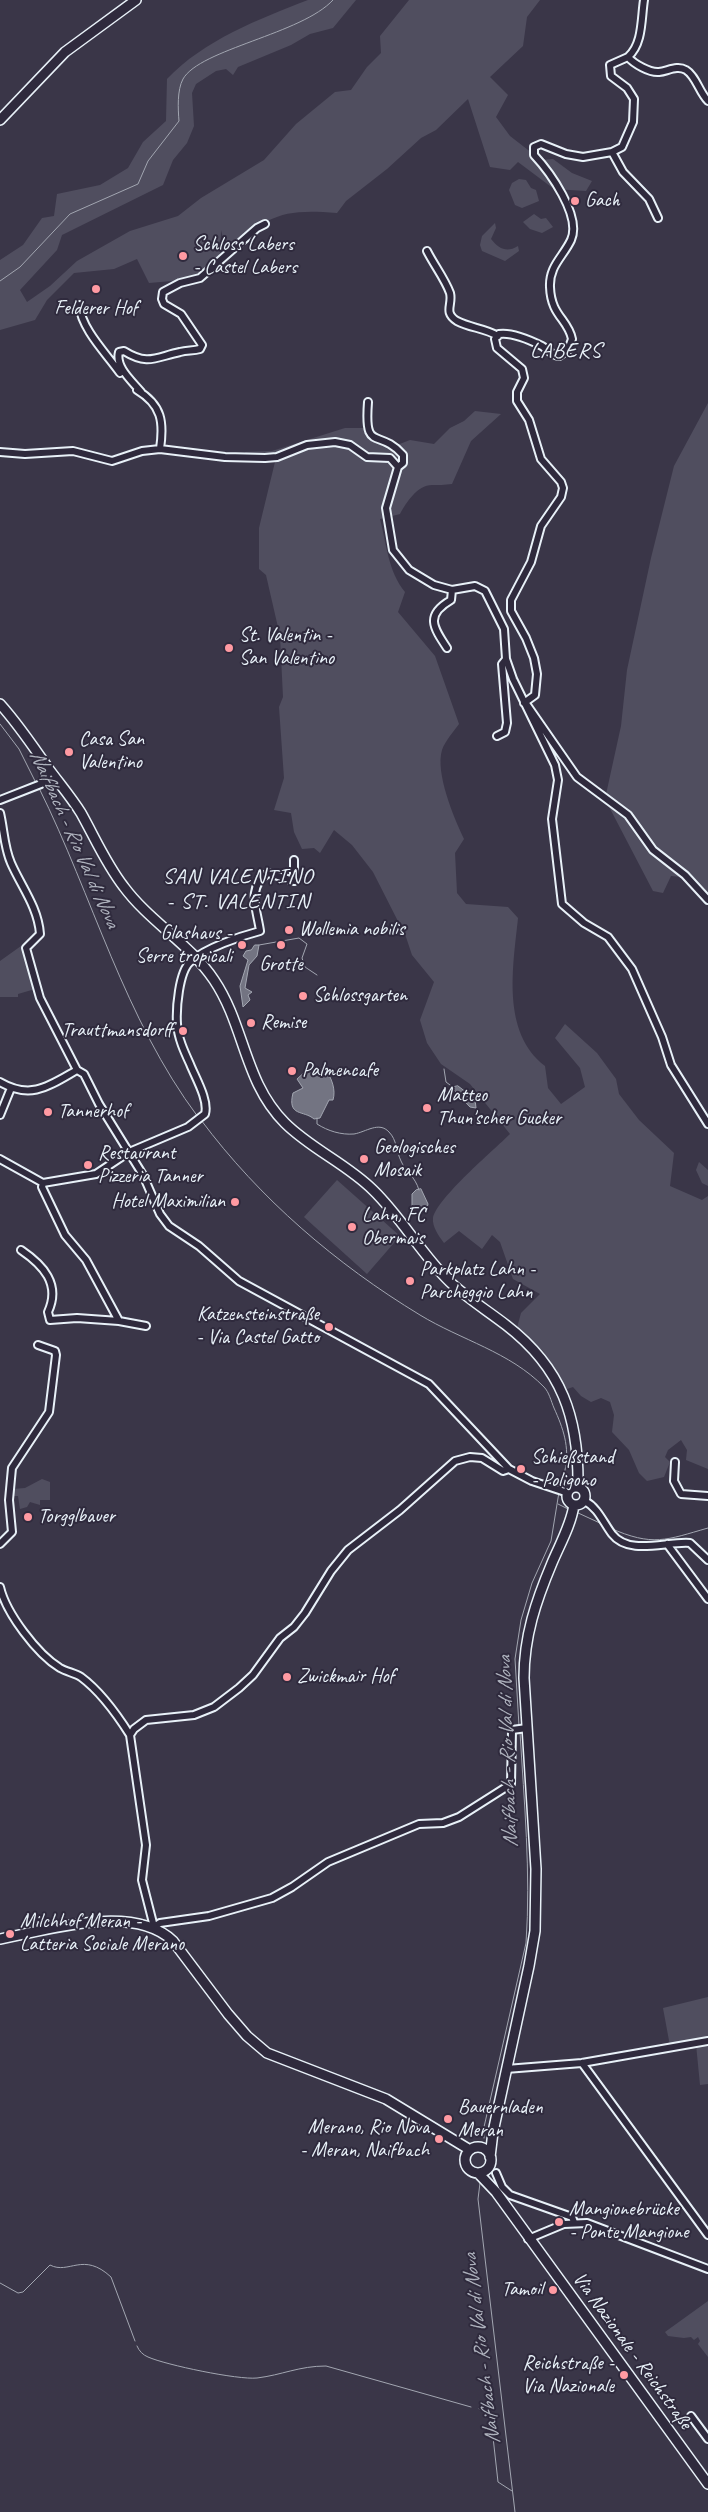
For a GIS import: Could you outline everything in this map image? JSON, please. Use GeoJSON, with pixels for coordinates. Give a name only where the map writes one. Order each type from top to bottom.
{"type":"FeatureCollection","features":[{"type":"Feature","properties":{"kind":"main road"},"geometry":{"type":"LineString","coordinates":[[0,120],[65,52],[136,0]]}},
{"type":"Feature","properties":{"kind":"main road"},"geometry":{"type":"LineString","coordinates":[[0,704],[76,806],[122,885],[142,908],[197,958],[224,997],[261,1094],[286,1123],[309,1144],[360,1177],[375,1192],[454,1286],[526,1341],[539,1354],[560,1388],[573,1423],[578,1451],[578,1487]]}},
{"type":"Feature","properties":{"kind":"main road"},"geometry":{"type":"LineString","coordinates":[[573,1509],[565,1492],[578,1487]]}},
{"type":"Feature","properties":{"kind":"main road"},"geometry":{"type":"LineString","coordinates":[[496,2192],[488,2174],[492,2132],[529,1966],[537,1900],[526,1728],[524,1663],[528,1628],[541,1589],[573,1509],[585,1501],[585,1492],[578,1487]]}},
{"type":"Feature","properties":{"kind":"main road"},"geometry":{"type":"LineString","coordinates":[[0,1939],[104,1921],[154,1928],[173,1941],[228,2014],[248,2036],[267,2052],[386,2099],[438,2132],[475,2149],[486,2151],[490,2162],[485,2171],[478,2173],[470,2171],[460,2151],[438,2132]]}},
{"type":"Feature","properties":{"kind":"main road"},"geometry":{"type":"LineString","coordinates":[[465,2160],[492,2132]]}},
{"type":"Feature","properties":{"kind":"main road"},"geometry":{"type":"LineString","coordinates":[[478,2173],[496,2192],[528,2239]]}},
{"type":"Feature","properties":{"kind":"main road","name":"Via Nazionale - Reichstraße"},"geometry":{"type":"LineString","coordinates":[[528,2239],[708,2484]]}},
{"type":"Feature","properties":{"kind":"street"},"geometry":{"type":"LineString","coordinates":[[524,703],[535,694],[536,664],[530,645],[511,611],[511,600],[531,562],[541,526],[561,497],[563,488],[561,482],[541,459],[529,420],[516,397],[524,378],[522,369],[497,348],[495,339],[507,333],[540,345],[553,354],[563,355],[572,343],[569,332],[554,311],[550,283],[555,262],[572,238],[574,229],[554,180],[534,155],[534,147],[541,144],[566,154],[583,157],[612,152],[619,149],[625,142],[635,111],[632,94],[611,76],[610,65],[628,57],[636,50],[644,0]]}},
{"type":"Feature","properties":{"kind":"street"},"geometry":{"type":"LineString","coordinates":[[628,57],[636,64],[654,72],[677,68],[685,69],[692,75],[698,88],[708,101]]}},
{"type":"Feature","properties":{"kind":"street"},"geometry":{"type":"LineString","coordinates":[[612,152],[623,172],[649,199],[658,218]]}},
{"type":"Feature","properties":{"kind":"street"},"geometry":{"type":"LineString","coordinates":[[160,449],[162,421],[152,402],[121,368],[118,358],[120,352],[124,351],[140,360],[153,360],[186,350],[200,349],[202,345],[181,314],[164,304],[163,292],[180,283],[200,278],[257,228],[265,224]]}},
{"type":"Feature","properties":{"kind":"street"},"geometry":{"type":"LineString","coordinates":[[427,251],[449,292],[448,312],[450,315],[466,325],[491,331],[498,336]]}},
{"type":"Feature","properties":{"kind":"street"},"geometry":{"type":"LineString","coordinates":[[79,305],[80,314],[86,325],[131,386],[141,392]]}},
{"type":"Feature","properties":{"kind":"street"},"geometry":{"type":"LineString","coordinates":[[368,402],[366,428],[373,438],[396,446],[403,455],[403,463],[398,467],[386,508],[393,550],[400,561],[414,574],[434,585],[452,590],[471,585],[485,591],[504,629],[506,659],[524,703],[555,766],[558,780],[552,819],[562,904],[584,923],[608,937],[632,969],[662,1037],[671,1065],[708,1124]]}},
{"type":"Feature","properties":{"kind":"street"},"geometry":{"type":"LineString","coordinates":[[0,452],[25,454],[73,450],[112,461],[142,451],[160,449],[225,457],[265,458],[277,457],[307,445],[335,442],[350,445],[367,457],[390,458],[398,467]]}},
{"type":"Feature","properties":{"kind":"street"},"geometry":{"type":"LineString","coordinates":[[447,648],[435,629],[434,617],[440,607],[452,600],[452,590]]}},
{"type":"Feature","properties":{"kind":"street"},"geometry":{"type":"LineString","coordinates":[[497,736],[505,732],[508,723],[502,664],[506,659]]}},
{"type":"Feature","properties":{"kind":"street"},"geometry":{"type":"LineString","coordinates":[[524,703],[532,710],[577,777],[628,815],[653,850],[685,875],[708,900]]}},
{"type":"Feature","properties":{"kind":"street"},"geometry":{"type":"LineString","coordinates":[[0,800],[41,784],[54,775]]}},
{"type":"Feature","properties":{"kind":"street"},"geometry":{"type":"LineString","coordinates":[[0,813],[6,852],[34,907],[40,928],[40,934],[28,945],[26,953],[40,998],[77,1070],[84,1074],[99,1104],[143,1175],[160,1214],[169,1226],[200,1246],[239,1281],[429,1384],[509,1469],[532,1481],[565,1492]]}},
{"type":"Feature","properties":{"kind":"street"},"geometry":{"type":"LineString","coordinates":[[0,1159],[43,1183],[96,1174],[129,1152],[198,1120],[206,1111],[182,1046],[177,1023],[182,973],[190,962],[197,958],[230,941],[260,931],[253,892],[261,878],[268,873],[294,881],[294,860]]}},
{"type":"Feature","properties":{"kind":"street"},"geometry":{"type":"LineString","coordinates":[[0,1082],[11,1088],[41,1090],[77,1070]]}},
{"type":"Feature","properties":{"kind":"street"},"geometry":{"type":"LineString","coordinates":[[0,1116],[11,1088]]}},
{"type":"Feature","properties":{"kind":"street"},"geometry":{"type":"LineString","coordinates":[[43,1183],[42,1187],[65,1235],[86,1260],[119,1321]]}},
{"type":"Feature","properties":{"kind":"street"},"geometry":{"type":"LineString","coordinates":[[21,1250],[41,1265],[49,1277],[52,1303],[48,1312],[50,1320],[77,1318],[119,1321],[146,1326]]}},
{"type":"Feature","properties":{"kind":"street"},"geometry":{"type":"LineString","coordinates":[[0,1544],[12,1532],[9,1500],[12,1468],[48,1412],[56,1355],[55,1351],[38,1344]]}},
{"type":"Feature","properties":{"kind":"street"},"geometry":{"type":"LineString","coordinates":[[130,1736],[134,1729],[146,1720],[194,1715],[214,1707],[239,1688],[253,1675],[280,1638],[300,1619],[348,1550],[400,1510],[455,1461],[470,1457],[482,1458],[503,1471],[509,1469]]}},
{"type":"Feature","properties":{"kind":"street"},"geometry":{"type":"LineString","coordinates":[[675,1462],[674,1481],[681,1494],[708,1496]]}},
{"type":"Feature","properties":{"kind":"street"},"geometry":{"type":"LineString","coordinates":[[585,1501],[593,1506],[614,1536],[625,1543],[636,1546],[690,1543],[708,1560]]}},
{"type":"Feature","properties":{"kind":"street"},"geometry":{"type":"LineString","coordinates":[[667,1544],[708,1599]]}},
{"type":"Feature","properties":{"kind":"street"},"geometry":{"type":"LineString","coordinates":[[0,1587],[9,1614],[33,1642],[61,1668],[82,1677],[123,1724],[130,1736],[146,1845],[142,1880],[147,1905],[154,1920],[154,1928]]}},
{"type":"Feature","properties":{"kind":"street"},"geometry":{"type":"LineString","coordinates":[[154,1928],[160,1923],[209,1916],[272,1898],[292,1887],[328,1862],[385,1837],[419,1824],[443,1823],[459,1817],[511,1784],[512,1730],[526,1728]]}},
{"type":"Feature","properties":{"kind":"street"},"geometry":{"type":"LineString","coordinates":[[506,2069],[582,2063],[708,2041]]}},
{"type":"Feature","properties":{"kind":"street"},"geometry":{"type":"LineString","coordinates":[[582,2063],[708,2235]]}},
{"type":"Feature","properties":{"kind":"street"},"geometry":{"type":"LineString","coordinates":[[496,2173],[502,2187],[510,2195],[572,2217],[574,2222]]}},
{"type":"Feature","properties":{"kind":"street"},"geometry":{"type":"LineString","coordinates":[[528,2239],[574,2222],[599,2227],[708,2269]]}},
{"type":"Feature","properties":{"kind":"street"},"geometry":{"type":"LineString","coordinates":[[691,2416],[708,2438]]}},
{"type":"Feature","properties":{"kind":"shaded area"},"geometry":{"type":"Polygon","coordinates":[[[308,0],[356,0],[333,28],[310,34],[291,45],[238,67],[233,75],[226,69],[216,71],[196,84],[192,93],[194,126],[187,143],[173,160],[163,185],[62,235],[57,250],[20,290],[27,302],[50,286],[77,261],[130,231],[178,216],[201,198],[264,160],[296,124],[335,92],[351,90],[367,67],[381,53],[380,36],[409,0],[540,0],[527,17],[523,46],[490,77],[508,95],[496,117],[510,136],[541,160],[553,159],[572,173],[592,181],[586,191],[554,189],[518,162],[510,170],[490,167],[468,99],[436,130],[421,138],[387,169],[346,201],[337,213],[301,212],[276,217],[265,222],[226,250],[221,230],[220,264],[195,279],[149,283],[137,259],[114,269],[74,273],[47,300],[35,320],[0,330],[0,260],[23,245],[42,218],[54,216],[57,194],[100,185],[128,168],[143,142],[166,121],[167,79],[182,65],[233,32],[308,0]]]}},
{"type":"Feature","properties":{"kind":"shaded area"},"geometry":{"type":"Polygon","coordinates":[[[519,179],[526,180],[531,188],[536,190],[539,201],[522,208],[515,205],[509,190],[512,183],[519,179]]]}},
{"type":"Feature","properties":{"kind":"shaded area"},"geometry":{"type":"Polygon","coordinates":[[[534,214],[541,219],[546,218],[553,227],[542,233],[530,229],[523,222],[534,214]]]}},
{"type":"Feature","properties":{"kind":"shaded area"},"geometry":{"type":"Polygon","coordinates":[[[495,223],[496,228],[491,239],[494,242],[503,249],[518,246],[519,251],[505,261],[482,251],[480,245],[482,236],[495,223]]]}},
{"type":"Feature","properties":{"kind":"shaded area"},"geometry":{"type":"Polygon","coordinates":[[[708,403],[708,896],[693,878],[671,876],[663,893],[653,891],[605,799],[621,726],[627,670],[651,558],[674,466],[708,403]]]}},
{"type":"Feature","properties":{"kind":"shaded area"},"geometry":{"type":"Polygon","coordinates":[[[475,411],[501,414],[471,441],[452,484],[432,485],[422,488],[409,500],[400,514],[380,519],[391,567],[405,592],[398,612],[435,656],[459,724],[443,747],[441,760],[443,783],[464,839],[455,853],[457,893],[466,904],[508,907],[518,918],[514,957],[513,998],[516,1017],[522,1035],[531,1052],[545,1066],[548,1088],[561,1104],[585,1087],[580,1068],[555,1038],[565,1024],[597,1053],[616,1079],[619,1094],[639,1120],[674,1153],[670,1186],[702,1200],[708,1196],[708,1469],[686,1460],[687,1450],[681,1440],[668,1450],[665,1457],[670,1462],[664,1477],[647,1481],[639,1473],[629,1450],[612,1432],[614,1415],[610,1402],[601,1398],[591,1402],[581,1396],[573,1387],[567,1389],[543,1351],[517,1328],[521,1313],[540,1294],[513,1279],[500,1242],[492,1235],[482,1249],[459,1231],[444,1243],[436,1231],[433,1218],[444,1199],[467,1174],[510,1134],[470,1084],[441,1064],[427,1043],[420,1020],[434,982],[412,955],[406,937],[373,872],[352,845],[334,830],[320,853],[314,848],[302,849],[294,832],[291,813],[274,810],[284,778],[279,707],[283,697],[280,636],[266,575],[259,569],[259,528],[275,462],[249,461],[245,452],[272,451],[345,428],[363,428],[374,442],[392,447],[410,440],[434,444],[450,428],[464,421],[475,411]]]}},
{"type":"Feature","properties":{"kind":"shaded area"},"geometry":{"type":"Polygon","coordinates":[[[21,946],[34,980],[35,989],[18,994],[18,997],[0,997],[0,961],[21,946]]]}},
{"type":"Feature","properties":{"kind":"shaded area"},"geometry":{"type":"Polygon","coordinates":[[[699,1162],[708,1170],[708,1186],[702,1183],[696,1170],[699,1162]]]}},
{"type":"Feature","properties":{"kind":"shaded area","name":"Lahn, FC Obermais"},"geometry":{"type":"Polygon","coordinates":[[[337,1180],[400,1236],[367,1274],[304,1217],[337,1180]]]}},
{"type":"Feature","properties":{"kind":"shaded area"},"geometry":{"type":"Polygon","coordinates":[[[42,1479],[50,1482],[50,1500],[40,1500],[40,1505],[30,1502],[27,1507],[20,1509],[18,1496],[10,1496],[13,1489],[25,1488],[42,1479]]]}},
{"type":"Feature","properties":{"kind":"shaded area"},"geometry":{"type":"Polygon","coordinates":[[[708,1997],[708,2084],[700,2085],[696,2044],[670,2046],[663,2008],[708,1997]]]}},
{"type":"Feature","properties":{"kind":"shaded area"},"geometry":{"type":"Polygon","coordinates":[[[708,2301],[708,2357],[698,2344],[700,2341],[698,2337],[694,2340],[691,2337],[668,2336],[665,2332],[708,2301]]]}},
{"type":"Feature","properties":{"kind":"water"},"geometry":{"type":"Polygon","coordinates":[[[255,945],[259,945],[257,956],[249,965],[245,988],[252,992],[248,995],[250,1000],[243,1007],[240,986],[248,960],[243,956],[246,951],[251,950],[255,945]]]}},
{"type":"Feature","properties":{"kind":"water"},"geometry":{"type":"Polygon","coordinates":[[[325,1069],[333,1084],[333,1100],[329,1100],[320,1118],[314,1119],[294,1109],[292,1106],[293,1093],[303,1088],[297,1079],[307,1070],[325,1069]]]}},
{"type":"Feature","properties":{"kind":"water"},"geometry":{"type":"Polygon","coordinates":[[[458,1086],[475,1099],[476,1108],[470,1107],[454,1090],[454,1087],[458,1086]]]}},
{"type":"Feature","properties":{"kind":"water"},"geometry":{"type":"Polygon","coordinates":[[[421,1189],[428,1204],[427,1208],[422,1211],[412,1206],[412,1194],[416,1190],[421,1189]]]}},
{"type":"Feature","properties":{"kind":"waterway","name":"Naifbach - Rio Val di Nova"},"geometry":{"type":"LineString","coordinates":[[0,281],[20,267],[70,214],[138,184],[148,161],[179,121],[180,89],[183,79],[193,68],[209,59],[299,22],[318,12],[333,0]]}},
{"type":"Feature","properties":{"kind":"waterway","name":"Naifbach - Rio Val di Nova"},"geometry":{"type":"LineString","coordinates":[[0,724],[19,749],[36,783]]}},
{"type":"Feature","properties":{"kind":"waterway","name":"Naifbach - Rio Val di Nova"},"geometry":{"type":"LineString","coordinates":[[39,788],[129,998],[172,1079],[198,1117]]}},
{"type":"Feature","properties":{"kind":"waterway"},"geometry":{"type":"LineString","coordinates":[[259,945],[299,938],[307,944],[302,958],[305,967],[317,975]]}},
{"type":"Feature","properties":{"kind":"waterway"},"geometry":{"type":"LineString","coordinates":[[444,1069],[446,1082],[454,1088]]}},
{"type":"Feature","properties":{"kind":"waterway"},"geometry":{"type":"LineString","coordinates":[[317,1118],[317,1124],[330,1131],[339,1133],[354,1134],[377,1127],[385,1129],[394,1138],[401,1161],[419,1190]]}},
{"type":"Feature","properties":{"kind":"waterway","name":"Naifbach - Rio Val di Nova"},"geometry":{"type":"LineString","coordinates":[[201,1120],[248,1177],[329,1252],[420,1315],[501,1355],[531,1375],[544,1387],[549,1394],[565,1438],[567,1453],[560,1488]]}},
{"type":"Feature","properties":{"kind":"waterway","name":"Naifbach - Rio Val di Nova"},"geometry":{"type":"LineString","coordinates":[[519,1726],[515,1659],[521,1620],[532,1583],[551,1541],[559,1492]]}},
{"type":"Feature","properties":{"kind":"waterway"},"geometry":{"type":"LineString","coordinates":[[558,1504],[570,1510]]}},
{"type":"Feature","properties":{"kind":"waterway"},"geometry":{"type":"LineString","coordinates":[[576,1512],[602,1524]]}},
{"type":"Feature","properties":{"kind":"waterway"},"geometry":{"type":"LineString","coordinates":[[610,1528],[649,1540],[681,1536],[708,1528]]}},
{"type":"Feature","properties":{"kind":"waterway","name":"Naifbach - Rio Val di Nova"},"geometry":{"type":"LineString","coordinates":[[484,2138],[484,2127],[526,1943],[528,1890],[520,1732]]}},
{"type":"Feature","properties":{"kind":"waterway","name":"Naifbach - Rio Val di Nova"},"geometry":{"type":"LineString","coordinates":[[480,2183],[478,2199],[515,2512]]}},
{"type":"Feature","properties":{"kind":"waterway"},"geometry":{"type":"LineString","coordinates":[[0,2283],[18,2293],[23,2292],[50,2265],[64,2267],[84,2264],[101,2269],[111,2277],[135,2341]]}},
{"type":"Feature","properties":{"kind":"waterway"},"geometry":{"type":"LineString","coordinates":[[137,2346],[144,2355],[157,2360],[234,2377],[257,2378],[307,2367],[326,2366],[471,2407]]}},
{"type":"Feature","properties":{"kind":"waterway"},"geometry":{"type":"LineString","coordinates":[[479,2409],[491,2419],[498,2482],[512,2491]]}},
{"type":"Feature","properties":{"kind":"place","name":"Gach"},"geometry":{"type":"Point","coordinates":[575,201]}},
{"type":"Feature","properties":{"kind":"place","name":"Schloss Labers - Castel Labers"},"geometry":{"type":"Point","coordinates":[183,256]}},
{"type":"Feature","properties":{"kind":"place","name":"Felderer Hof"},"geometry":{"type":"Point","coordinates":[96,289]}},
{"type":"Feature","properties":{"kind":"place","name":"St. Valentin - San Valentino"},"geometry":{"type":"Point","coordinates":[229,648]}},
{"type":"Feature","properties":{"kind":"place","name":"Casa San Valentino"},"geometry":{"type":"Point","coordinates":[69,752]}},
{"type":"Feature","properties":{"kind":"place","name":"Wollemia nobilis"},"geometry":{"type":"Point","coordinates":[289,930]}},
{"type":"Feature","properties":{"kind":"place","name":"Glashaus - Serre tropicali"},"geometry":{"type":"Point","coordinates":[242,945]}},
{"type":"Feature","properties":{"kind":"place","name":"Grotte"},"geometry":{"type":"Point","coordinates":[281,945]}},
{"type":"Feature","properties":{"kind":"place","name":"Schlossgarten"},"geometry":{"type":"Point","coordinates":[303,996]}},
{"type":"Feature","properties":{"kind":"place","name":"Remise"},"geometry":{"type":"Point","coordinates":[251,1023]}},
{"type":"Feature","properties":{"kind":"place","name":"Trauttmansdorff"},"geometry":{"type":"Point","coordinates":[183,1031]}},
{"type":"Feature","properties":{"kind":"place","name":"Palmencafe"},"geometry":{"type":"Point","coordinates":[292,1071]}},
{"type":"Feature","properties":{"kind":"place","name":"Matteo Thun'scher Gucker"},"geometry":{"type":"Point","coordinates":[427,1108]}},
{"type":"Feature","properties":{"kind":"place","name":"Tannerhof"},"geometry":{"type":"Point","coordinates":[48,1112]}},
{"type":"Feature","properties":{"kind":"place","name":"Geologisches Mosaik"},"geometry":{"type":"Point","coordinates":[364,1159]}},
{"type":"Feature","properties":{"kind":"place","name":"Restaurant Pizzeria Tanner"},"geometry":{"type":"Point","coordinates":[88,1165]}},
{"type":"Feature","properties":{"kind":"place","name":"Hotel Maximilian"},"geometry":{"type":"Point","coordinates":[235,1202]}},
{"type":"Feature","properties":{"kind":"place","name":"Lahn, FC Obermais"},"geometry":{"type":"Point","coordinates":[352,1227]}},
{"type":"Feature","properties":{"kind":"place","name":"Parkplatz Lahn - Parcheggio Lahn"},"geometry":{"type":"Point","coordinates":[410,1281]}},
{"type":"Feature","properties":{"kind":"place","name":"Katzensteinstraße - Via Castel Gatto"},"geometry":{"type":"Point","coordinates":[329,1327]}},
{"type":"Feature","properties":{"kind":"place","name":"Schießstand - Poligono"},"geometry":{"type":"Point","coordinates":[521,1469]}},
{"type":"Feature","properties":{"kind":"place","name":"Torgglbauer"},"geometry":{"type":"Point","coordinates":[28,1517]}},
{"type":"Feature","properties":{"kind":"place","name":"Zwickmair Hof"},"geometry":{"type":"Point","coordinates":[287,1677]}},
{"type":"Feature","properties":{"kind":"place","name":"Milchhof Meran - Latteria Sociale Merano"},"geometry":{"type":"Point","coordinates":[10,1934]}},
{"type":"Feature","properties":{"kind":"place","name":"Bauernladen Meran"},"geometry":{"type":"Point","coordinates":[448,2119]}},
{"type":"Feature","properties":{"kind":"place","name":"Merano, Rio Nova - Meran, Naifbach"},"geometry":{"type":"Point","coordinates":[439,2139]}},
{"type":"Feature","properties":{"kind":"place","name":"Mangionebrücke - Ponte Mangione"},"geometry":{"type":"Point","coordinates":[559,2222]}},
{"type":"Feature","properties":{"kind":"place","name":"Tamoil"},"geometry":{"type":"Point","coordinates":[553,2290]}},
{"type":"Feature","properties":{"kind":"place","name":"Reichstraße - Via Nazionale"},"geometry":{"type":"Point","coordinates":[624,2375]}},
{"type":"Feature","properties":{"kind":"district","name":"LABERS"},"geometry":{"type":"Point","coordinates":[566,351]}},
{"type":"Feature","properties":{"kind":"district","name":"SAN VALENTINO - ST. VALENTIN"},"geometry":{"type":"Point","coordinates":[238,890]}}]}
